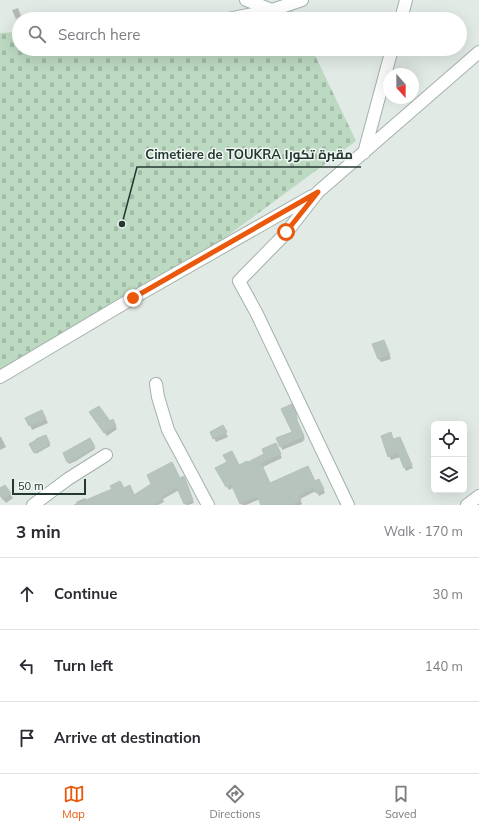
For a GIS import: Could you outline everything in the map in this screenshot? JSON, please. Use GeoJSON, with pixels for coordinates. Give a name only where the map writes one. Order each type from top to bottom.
{"type":"FeatureCollection","features":[{"type":"Feature","properties":{"kind":"street"},"geometry":{"type":"LineString","coordinates":[[246,0],[272,10]]}},
{"type":"Feature","properties":{"kind":"street"},"geometry":{"type":"LineString","coordinates":[[262,12],[302,0]]}},
{"type":"Feature","properties":{"kind":"street"},"geometry":{"type":"LineString","coordinates":[[403,12],[406,0]]}},
{"type":"Feature","properties":{"kind":"street"},"geometry":{"type":"LineString","coordinates":[[0,377],[133,298],[318,192],[479,52]]}},
{"type":"Feature","properties":{"kind":"street"},"geometry":{"type":"LineString","coordinates":[[364,153],[390,56]]}},
{"type":"Feature","properties":{"kind":"street"},"geometry":{"type":"LineString","coordinates":[[318,192],[286,232],[239,281],[257,314],[348,505]]}},
{"type":"Feature","properties":{"kind":"street"},"geometry":{"type":"LineString","coordinates":[[156,384],[158,397],[168,430],[208,505]]}},
{"type":"Feature","properties":{"kind":"street"},"geometry":{"type":"LineString","coordinates":[[33,505],[68,479],[106,455]]}},
{"type":"Feature","properties":{"kind":"street"},"geometry":{"type":"LineString","coordinates":[[467,505],[479,496]]}},
{"type":"Feature","properties":{"kind":"green space"},"geometry":{"type":"Polygon","coordinates":[[[12,32],[12,56],[315,56],[356,141],[132,306],[0,377],[0,33],[12,32]]]}},
{"type":"Feature","properties":{"kind":"building"},"geometry":{"type":"Polygon","coordinates":[[[384,340],[390,355],[378,359],[372,344],[384,340]]]}},
{"type":"Feature","properties":{"kind":"building"},"geometry":{"type":"Polygon","coordinates":[[[292,404],[297,415],[295,416],[304,436],[280,447],[276,438],[292,432],[281,409],[292,404]]]}},
{"type":"Feature","properties":{"kind":"building"},"geometry":{"type":"Polygon","coordinates":[[[99,406],[110,421],[113,419],[116,426],[104,433],[89,412],[99,406]]]}},
{"type":"Feature","properties":{"kind":"building"},"geometry":{"type":"Polygon","coordinates":[[[42,410],[46,419],[29,426],[25,418],[42,410]]]}},
{"type":"Feature","properties":{"kind":"building"},"geometry":{"type":"Polygon","coordinates":[[[223,425],[227,432],[213,439],[210,432],[223,425]]]}},
{"type":"Feature","properties":{"kind":"building"},"geometry":{"type":"Polygon","coordinates":[[[391,432],[393,439],[400,437],[412,465],[404,468],[398,453],[388,457],[381,436],[391,432]]]}},
{"type":"Feature","properties":{"kind":"building"},"geometry":{"type":"Polygon","coordinates":[[[46,435],[50,444],[34,453],[29,444],[46,435]]]}},
{"type":"Feature","properties":{"kind":"building"},"geometry":{"type":"Polygon","coordinates":[[[90,438],[95,447],[67,462],[63,453],[90,438]]]}},
{"type":"Feature","properties":{"kind":"building"},"geometry":{"type":"Polygon","coordinates":[[[276,443],[281,454],[261,463],[270,483],[308,466],[315,481],[319,479],[324,489],[316,493],[314,488],[299,495],[301,500],[290,505],[261,505],[257,496],[240,504],[231,484],[226,487],[215,468],[227,462],[223,455],[232,451],[239,465],[264,454],[262,449],[276,443]]]}},
{"type":"Feature","properties":{"kind":"building"},"geometry":{"type":"Polygon","coordinates":[[[172,462],[180,478],[184,476],[193,500],[184,504],[177,488],[162,496],[163,499],[152,505],[74,505],[112,489],[110,486],[120,481],[124,488],[130,485],[134,495],[151,484],[147,475],[172,462]]]}},
{"type":"Feature","properties":{"kind":"building"},"geometry":{"type":"Polygon","coordinates":[[[5,485],[11,493],[3,500],[0,495],[0,488],[5,485]]]}},
{"type":"Feature","properties":{"kind":"place","name":"Cimetiere de TOUKRA مقبرة تكورا"},"geometry":{"type":"Point","coordinates":[122,224]}},
{"type":"Feature","properties":{"kind":"route"},"geometry":{"type":"LineString","coordinates":[[133,298],[318,192],[286,232]]}}]}
